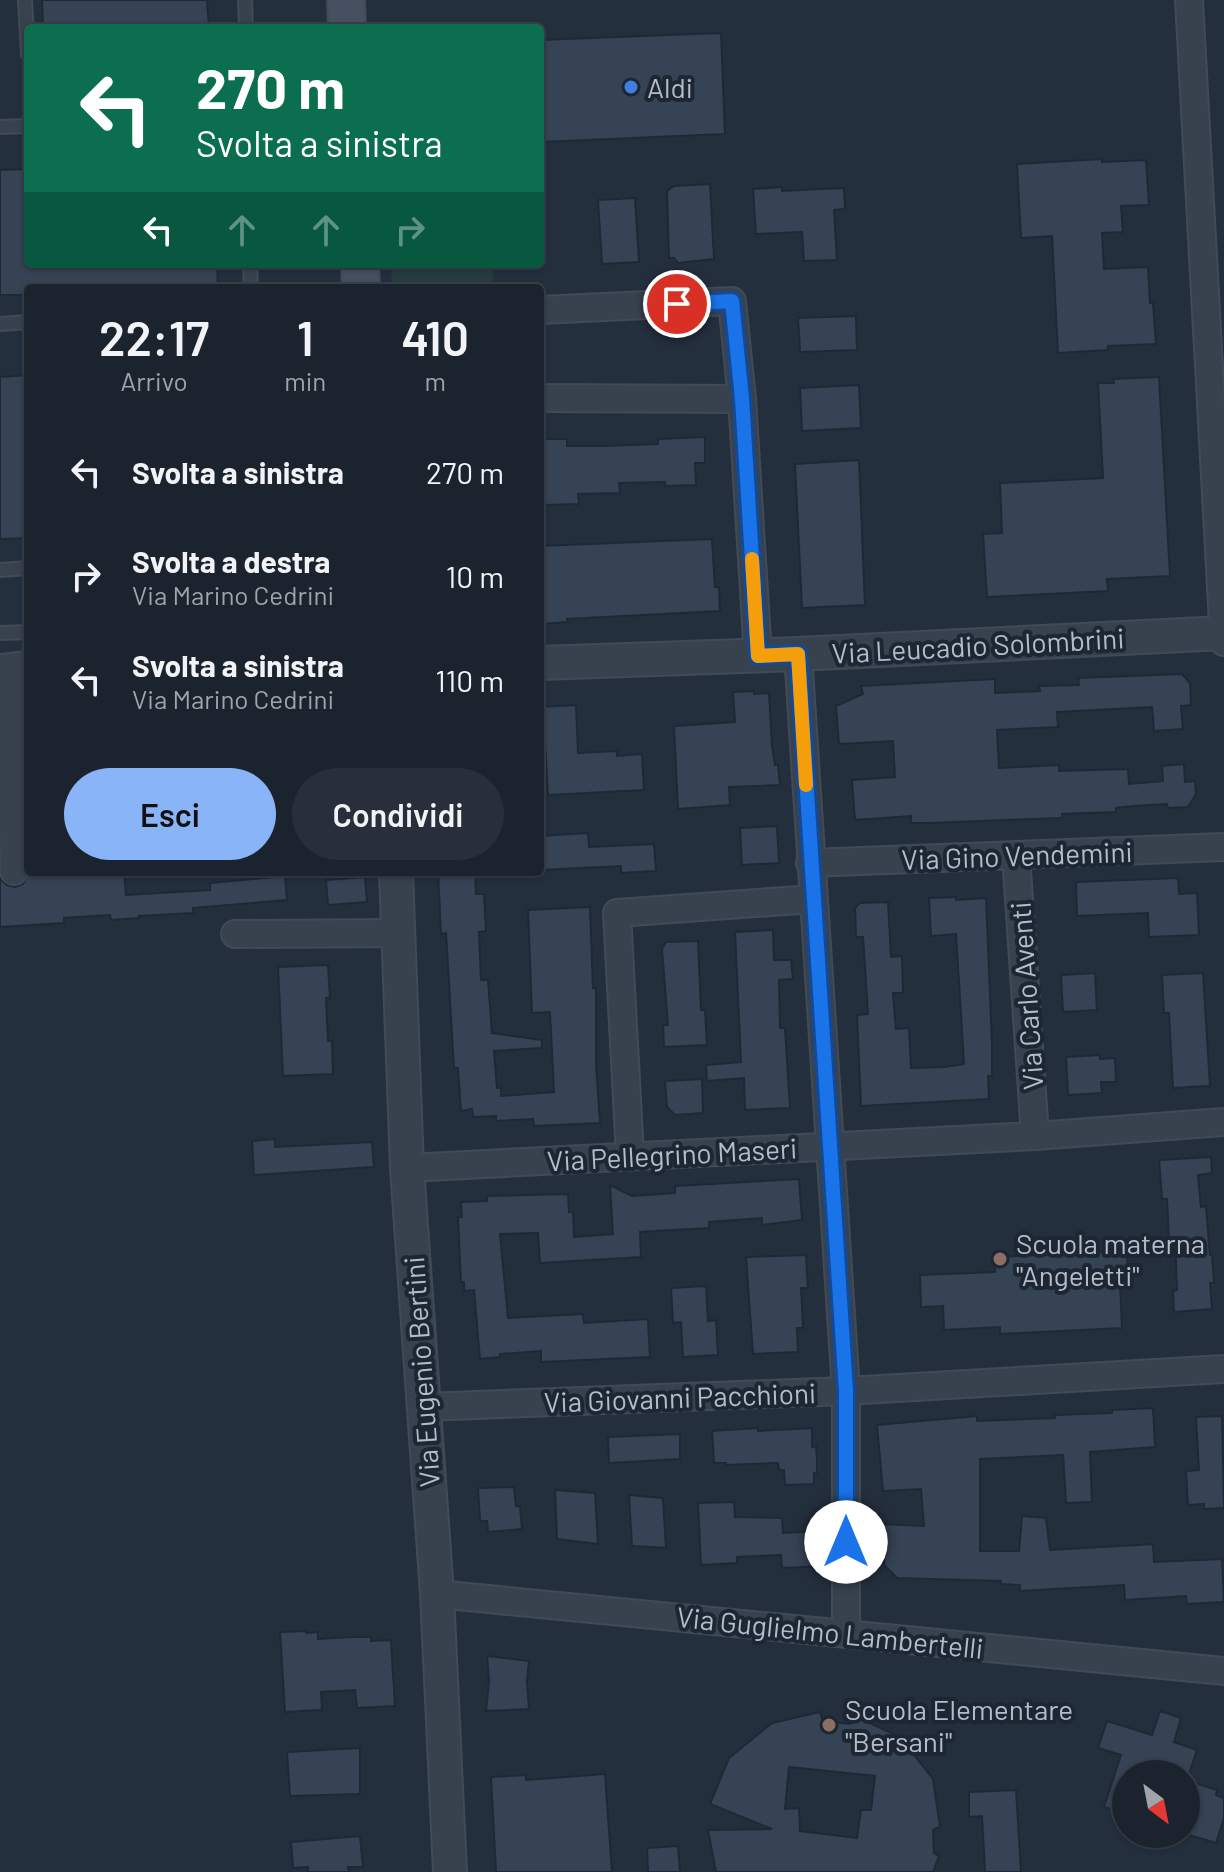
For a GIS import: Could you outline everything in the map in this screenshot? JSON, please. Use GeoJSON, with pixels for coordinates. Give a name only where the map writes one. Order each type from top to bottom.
{"type":"FeatureCollection","features":[{"type":"Feature","properties":{"kind":"main road"},"geometry":{"type":"LineString","coordinates":[[346,0],[347,24]]}},
{"type":"Feature","properties":{"kind":"street"},"geometry":{"type":"LineString","coordinates":[[1189,0],[1224,642]]}},
{"type":"Feature","properties":{"kind":"street"},"geometry":{"type":"LineString","coordinates":[[544,310],[732,301],[742,399],[758,656]]}},
{"type":"Feature","properties":{"kind":"street"},"geometry":{"type":"LineString","coordinates":[[544,398],[742,399]]}},
{"type":"Feature","properties":{"kind":"street","name":"Via Leucadio Solombrini"},"geometry":{"type":"LineString","coordinates":[[544,663],[758,656],[1224,633]]}},
{"type":"Feature","properties":{"kind":"street"},"geometry":{"type":"LineString","coordinates":[[798,654],[846,1391],[846,1633]]}},
{"type":"Feature","properties":{"kind":"street"},"geometry":{"type":"LineString","coordinates":[[12,670],[14,871]]}},
{"type":"Feature","properties":{"kind":"street","name":"Via Gino Vendemini"},"geometry":{"type":"LineString","coordinates":[[810,863],[1224,847]]}},
{"type":"Feature","properties":{"kind":"street","name":"Via Carlo Aventi"},"geometry":{"type":"LineString","coordinates":[[1016,855],[1035,1136]]}},
{"type":"Feature","properties":{"kind":"street","name":"Via Eugenio Bertini"},"geometry":{"type":"LineString","coordinates":[[396,876],[407,1168],[437,1594],[450,1872]]}},
{"type":"Feature","properties":{"kind":"street"},"geometry":{"type":"LineString","coordinates":[[630,1155],[617,913],[813,899]]}},
{"type":"Feature","properties":{"kind":"street"},"geometry":{"type":"LineString","coordinates":[[235,934],[398,933]]}},
{"type":"Feature","properties":{"kind":"street","name":"Via Pellegrino Maseri"},"geometry":{"type":"LineString","coordinates":[[407,1168],[1035,1136],[1224,1122]]}},
{"type":"Feature","properties":{"kind":"street","name":"Via Giovanni Pacchioni"},"geometry":{"type":"LineString","coordinates":[[424,1407],[846,1391],[1224,1369]]}},
{"type":"Feature","properties":{"kind":"street","name":"Via Guglielmo Lambertelli"},"geometry":{"type":"LineString","coordinates":[[437,1594],[1224,1671]]}},
{"type":"Feature","properties":{"kind":"lane"},"geometry":{"type":"LineString","coordinates":[[25,0],[26,24]]}},
{"type":"Feature","properties":{"kind":"lane"},"geometry":{"type":"LineString","coordinates":[[245,0],[246,24]]}},
{"type":"Feature","properties":{"kind":"lane"},"geometry":{"type":"LineString","coordinates":[[0,127],[24,126]]}},
{"type":"Feature","properties":{"kind":"lane"},"geometry":{"type":"LineString","coordinates":[[0,324],[24,322]]}},
{"type":"Feature","properties":{"kind":"lane"},"geometry":{"type":"LineString","coordinates":[[0,570],[24,568]]}},
{"type":"Feature","properties":{"kind":"lane"},"geometry":{"type":"LineString","coordinates":[[0,633],[24,632]]}},
{"type":"Feature","properties":{"kind":"green space"},"geometry":{"type":"Polygon","coordinates":[[[391,268],[492,268],[494,284],[392,284],[391,268]]]}},
{"type":"Feature","properties":{"kind":"building"},"geometry":{"type":"Polygon","coordinates":[[[42,0],[207,0],[209,24],[43,24],[42,0]]]}},
{"type":"Feature","properties":{"kind":"building","name":"Aldi"},"geometry":{"type":"Polygon","coordinates":[[[721,33],[725,134],[544,142],[544,40],[721,33]]]}},
{"type":"Feature","properties":{"kind":"building"},"geometry":{"type":"Polygon","coordinates":[[[1102,159],[1102,162],[1146,160],[1149,205],[1121,206],[1123,232],[1102,233],[1104,269],[1148,267],[1156,344],[1058,353],[1052,236],[1021,238],[1017,164],[1102,159]]]}},
{"type":"Feature","properties":{"kind":"building"},"geometry":{"type":"Polygon","coordinates":[[[24,169],[24,268],[217,268],[218,284],[24,284],[24,295],[0,295],[0,170],[24,169]]]}},
{"type":"Feature","properties":{"kind":"building"},"geometry":{"type":"Polygon","coordinates":[[[710,184],[714,259],[678,263],[674,258],[669,258],[667,191],[674,186],[710,184]]]}},
{"type":"Feature","properties":{"kind":"building"},"geometry":{"type":"Polygon","coordinates":[[[782,187],[782,191],[844,188],[845,209],[834,210],[837,260],[804,261],[802,232],[756,234],[753,189],[782,187]]]}},
{"type":"Feature","properties":{"kind":"building"},"geometry":{"type":"Polygon","coordinates":[[[635,198],[639,262],[602,264],[598,200],[635,198]]]}},
{"type":"Feature","properties":{"kind":"building"},"geometry":{"type":"Polygon","coordinates":[[[856,316],[857,350],[800,352],[798,318],[856,316]]]}},
{"type":"Feature","properties":{"kind":"building"},"geometry":{"type":"Polygon","coordinates":[[[24,375],[24,538],[0,539],[0,377],[24,375]]]}},
{"type":"Feature","properties":{"kind":"building"},"geometry":{"type":"Polygon","coordinates":[[[1159,377],[1170,576],[1107,579],[1108,591],[987,597],[983,534],[1002,533],[1000,483],[1103,478],[1098,383],[1114,383],[1113,379],[1159,377]]]}},
{"type":"Feature","properties":{"kind":"building"},"geometry":{"type":"Polygon","coordinates":[[[859,385],[861,428],[802,431],[800,388],[859,385]]]}},
{"type":"Feature","properties":{"kind":"building"},"geometry":{"type":"Polygon","coordinates":[[[705,437],[705,463],[695,463],[696,485],[619,483],[620,493],[578,494],[579,504],[544,505],[544,439],[567,439],[567,446],[603,446],[658,444],[658,439],[705,437]]]}},
{"type":"Feature","properties":{"kind":"building"},"geometry":{"type":"Polygon","coordinates":[[[859,460],[865,605],[802,608],[795,464],[859,460]]]}},
{"type":"Feature","properties":{"kind":"building"},"geometry":{"type":"Polygon","coordinates":[[[712,539],[720,611],[567,619],[568,622],[544,624],[544,546],[712,539]]]}},
{"type":"Feature","properties":{"kind":"building"},"geometry":{"type":"Polygon","coordinates":[[[1182,674],[1190,683],[1191,705],[1181,706],[1183,729],[1154,731],[1152,707],[1057,712],[1058,727],[997,730],[999,768],[1059,765],[1059,771],[1128,769],[1129,784],[1163,781],[1162,766],[1184,764],[1185,782],[1195,781],[1196,794],[1188,807],[1168,808],[1167,804],[1133,806],[1116,808],[1116,812],[1062,814],[1062,818],[930,823],[911,823],[911,816],[855,820],[852,780],[895,777],[893,741],[839,744],[836,706],[863,694],[861,686],[995,679],[995,693],[1040,691],[1039,686],[1079,685],[1078,678],[1182,674]]]}},
{"type":"Feature","properties":{"kind":"building"},"geometry":{"type":"Polygon","coordinates":[[[754,691],[754,694],[769,693],[772,746],[780,785],[729,787],[730,805],[678,809],[674,726],[735,722],[733,692],[754,691]]]}},
{"type":"Feature","properties":{"kind":"building"},"geometry":{"type":"Polygon","coordinates":[[[576,705],[578,753],[617,751],[617,756],[642,754],[644,790],[548,795],[544,707],[576,705]]]}},
{"type":"Feature","properties":{"kind":"building"},"geometry":{"type":"Polygon","coordinates":[[[777,826],[779,863],[742,865],[740,828],[777,826]]]}},
{"type":"Feature","properties":{"kind":"building"},"geometry":{"type":"Polygon","coordinates":[[[588,833],[589,847],[654,844],[656,871],[621,873],[621,866],[544,870],[544,836],[588,833]]]}},
{"type":"Feature","properties":{"kind":"building"},"geometry":{"type":"Polygon","coordinates":[[[28,876],[124,876],[126,895],[210,890],[210,883],[285,876],[287,900],[193,908],[193,913],[111,920],[110,915],[64,918],[64,923],[0,927],[0,879],[15,887],[23,884],[28,876]]]}},
{"type":"Feature","properties":{"kind":"building"},"geometry":{"type":"Polygon","coordinates":[[[438,876],[475,876],[476,894],[484,894],[486,931],[479,932],[481,980],[488,980],[492,1033],[542,1040],[542,1048],[494,1051],[497,1088],[501,1088],[501,1096],[554,1092],[550,1012],[532,1013],[528,910],[590,907],[600,1123],[534,1126],[533,1119],[496,1121],[496,1116],[473,1117],[472,1109],[461,1111],[458,1068],[454,1068],[446,933],[441,934],[438,876]]]}},
{"type":"Feature","properties":{"kind":"building"},"geometry":{"type":"Polygon","coordinates":[[[365,877],[367,902],[328,905],[326,880],[365,877]]]}},
{"type":"Feature","properties":{"kind":"building"},"geometry":{"type":"Polygon","coordinates":[[[1178,878],[1179,894],[1197,893],[1199,935],[1149,937],[1148,913],[1077,916],[1076,882],[1178,878]]]}},
{"type":"Feature","properties":{"kind":"building"},"geometry":{"type":"Polygon","coordinates":[[[956,897],[956,900],[986,898],[992,1043],[989,1099],[861,1106],[857,1015],[868,1014],[863,937],[856,937],[855,908],[860,903],[888,902],[891,957],[902,956],[903,993],[893,993],[896,1029],[909,1028],[911,1068],[945,1067],[964,1064],[956,934],[931,936],[929,898],[956,897]]]}},
{"type":"Feature","properties":{"kind":"building"},"geometry":{"type":"Polygon","coordinates":[[[773,930],[774,960],[791,960],[793,979],[779,980],[780,1028],[785,1028],[790,1108],[745,1110],[744,1078],[707,1081],[706,1065],[741,1062],[735,932],[773,930]]]}},
{"type":"Feature","properties":{"kind":"building"},"geometry":{"type":"Polygon","coordinates":[[[698,941],[701,1010],[705,1010],[707,1045],[664,1047],[663,1025],[668,1025],[662,949],[666,942],[698,941]]]}},
{"type":"Feature","properties":{"kind":"building"},"geometry":{"type":"Polygon","coordinates":[[[328,965],[330,998],[326,998],[333,1074],[283,1076],[278,967],[328,965]]]}},
{"type":"Feature","properties":{"kind":"building"},"geometry":{"type":"Polygon","coordinates":[[[1095,973],[1097,1010],[1063,1012],[1061,975],[1095,973]]]}},
{"type":"Feature","properties":{"kind":"building"},"geometry":{"type":"Polygon","coordinates":[[[1203,973],[1210,1086],[1173,1088],[1169,1013],[1164,1013],[1162,975],[1203,973]]]}},
{"type":"Feature","properties":{"kind":"building"},"geometry":{"type":"Polygon","coordinates":[[[1100,1055],[1100,1059],[1115,1058],[1116,1082],[1101,1082],[1102,1093],[1068,1095],[1066,1057],[1100,1055]]]}},
{"type":"Feature","properties":{"kind":"building"},"geometry":{"type":"Polygon","coordinates":[[[702,1079],[703,1113],[675,1115],[667,1107],[665,1081],[702,1079]]]}},
{"type":"Feature","properties":{"kind":"building"},"geometry":{"type":"Polygon","coordinates":[[[275,1139],[275,1147],[372,1142],[374,1167],[254,1175],[252,1141],[275,1139]]]}},
{"type":"Feature","properties":{"kind":"building"},"geometry":{"type":"Polygon","coordinates":[[[1211,1157],[1212,1173],[1198,1175],[1201,1207],[1206,1206],[1212,1255],[1212,1309],[1174,1312],[1173,1291],[1177,1290],[1175,1238],[1169,1238],[1167,1199],[1162,1199],[1159,1160],[1211,1157]]]}},
{"type":"Feature","properties":{"kind":"building"},"geometry":{"type":"Polygon","coordinates":[[[799,1179],[802,1220],[762,1225],[762,1218],[709,1222],[709,1228],[640,1232],[641,1257],[540,1263],[538,1233],[500,1234],[508,1318],[583,1314],[584,1323],[648,1319],[650,1357],[541,1362],[541,1351],[480,1359],[474,1290],[464,1291],[464,1282],[461,1282],[458,1217],[462,1217],[461,1202],[487,1201],[487,1196],[568,1194],[569,1212],[573,1212],[574,1237],[613,1234],[610,1185],[632,1196],[675,1193],[675,1186],[799,1179]]]}},
{"type":"Feature","properties":{"kind":"building"},"geometry":{"type":"Polygon","coordinates":[[[1127,1251],[1128,1282],[1120,1282],[1122,1328],[1000,1334],[1000,1327],[944,1330],[943,1306],[921,1307],[920,1275],[995,1272],[995,1257],[1127,1251]]]}},
{"type":"Feature","properties":{"kind":"building"},"geometry":{"type":"Polygon","coordinates":[[[806,1255],[808,1288],[801,1288],[803,1328],[797,1328],[798,1352],[753,1354],[746,1257],[806,1255]]]}},
{"type":"Feature","properties":{"kind":"building"},"geometry":{"type":"Polygon","coordinates":[[[706,1286],[708,1321],[716,1320],[718,1355],[683,1357],[681,1322],[673,1323],[671,1288],[706,1286]]]}},
{"type":"Feature","properties":{"kind":"building"},"geometry":{"type":"Polygon","coordinates":[[[1153,1408],[1155,1447],[1090,1452],[1092,1502],[1066,1503],[1063,1455],[980,1459],[980,1551],[1019,1551],[1022,1516],[1046,1518],[1050,1550],[1153,1544],[1154,1562],[1222,1559],[1224,1602],[1187,1604],[1186,1596],[1125,1600],[1124,1585],[1020,1591],[1020,1585],[1001,1584],[1001,1581],[897,1578],[884,1565],[885,1547],[879,1546],[881,1524],[924,1526],[921,1489],[883,1491],[877,1425],[977,1416],[977,1421],[1055,1418],[1055,1415],[1153,1408]]]}},
{"type":"Feature","properties":{"kind":"building"},"geometry":{"type":"Polygon","coordinates":[[[1222,1416],[1224,1508],[1204,1509],[1204,1504],[1188,1505],[1186,1471],[1199,1470],[1196,1417],[1222,1416]]]}},
{"type":"Feature","properties":{"kind":"building"},"geometry":{"type":"Polygon","coordinates":[[[758,1428],[758,1431],[812,1428],[812,1447],[816,1446],[817,1460],[814,1484],[785,1485],[784,1470],[779,1470],[778,1463],[714,1463],[712,1431],[758,1428]]]}},
{"type":"Feature","properties":{"kind":"building"},"geometry":{"type":"Polygon","coordinates":[[[680,1434],[680,1459],[609,1463],[608,1437],[680,1434]]]}},
{"type":"Feature","properties":{"kind":"building"},"geometry":{"type":"Polygon","coordinates":[[[514,1487],[522,1529],[488,1532],[487,1521],[480,1521],[478,1488],[514,1487]]]}},
{"type":"Feature","properties":{"kind":"building"},"geometry":{"type":"Polygon","coordinates":[[[555,1490],[595,1493],[598,1544],[557,1539],[555,1490]]]}},
{"type":"Feature","properties":{"kind":"building"},"geometry":{"type":"Polygon","coordinates":[[[629,1495],[663,1498],[666,1548],[632,1546],[629,1495]]]}},
{"type":"Feature","properties":{"kind":"building"},"geometry":{"type":"Polygon","coordinates":[[[734,1502],[735,1517],[782,1518],[783,1533],[821,1531],[822,1566],[782,1568],[781,1555],[737,1557],[737,1563],[701,1565],[698,1503],[734,1502]]]}},
{"type":"Feature","properties":{"kind":"building"},"geometry":{"type":"Polygon","coordinates":[[[280,1632],[318,1632],[318,1639],[371,1637],[371,1641],[391,1640],[395,1706],[357,1708],[355,1690],[321,1692],[322,1710],[285,1712],[280,1632]]]}},
{"type":"Feature","properties":{"kind":"building"},"geometry":{"type":"Polygon","coordinates":[[[487,1656],[529,1661],[529,1709],[486,1711],[489,1681],[487,1656]]]}},
{"type":"Feature","properties":{"kind":"building"},"geometry":{"type":"Polygon","coordinates":[[[1160,1711],[1181,1718],[1174,1742],[1197,1750],[1194,1760],[1119,1760],[1121,1755],[1098,1748],[1107,1721],[1152,1735],[1160,1711]]]}},
{"type":"Feature","properties":{"kind":"building"},"geometry":{"type":"Polygon","coordinates":[[[820,1712],[823,1721],[850,1724],[853,1715],[900,1737],[933,1779],[940,1827],[933,1830],[934,1853],[939,1856],[933,1872],[716,1872],[708,1830],[772,1829],[710,1804],[729,1758],[772,1723],[820,1712]],[[789,1767],[785,1809],[799,1808],[800,1831],[857,1838],[861,1810],[871,1810],[875,1776],[789,1767]]]}},
{"type":"Feature","properties":{"kind":"building"},"geometry":{"type":"Polygon","coordinates":[[[360,1748],[360,1794],[290,1796],[287,1752],[360,1748]]]}},
{"type":"Feature","properties":{"kind":"building"},"geometry":{"type":"Polygon","coordinates":[[[605,1774],[612,1872],[496,1872],[491,1777],[526,1775],[526,1780],[605,1774]]]}},
{"type":"Feature","properties":{"kind":"building"},"geometry":{"type":"Polygon","coordinates":[[[1112,1783],[1112,1810],[1104,1807],[1112,1783]]]}},
{"type":"Feature","properties":{"kind":"building"},"geometry":{"type":"Polygon","coordinates":[[[1200,1785],[1217,1790],[1216,1795],[1224,1798],[1224,1818],[1216,1843],[1200,1838],[1200,1785]]]}},
{"type":"Feature","properties":{"kind":"building"},"geometry":{"type":"Polygon","coordinates":[[[1016,1790],[1021,1872],[985,1872],[982,1816],[969,1817],[969,1792],[1016,1790]]]}},
{"type":"Feature","properties":{"kind":"building"},"geometry":{"type":"Polygon","coordinates":[[[360,1836],[363,1867],[348,1867],[349,1872],[308,1872],[308,1867],[293,1868],[291,1842],[360,1836]]]}},
{"type":"Feature","properties":{"kind":"building"},"geometry":{"type":"Polygon","coordinates":[[[678,1846],[680,1872],[648,1872],[647,1848],[678,1846]]]}},
{"type":"Feature","properties":{"kind":"slow traffic"},"geometry":{"type":"LineString","coordinates":[[752,559],[758,656],[798,654],[806,785]]}},
{"type":"Feature","properties":{"kind":"place","name":"Aldi"},"geometry":{"type":"Point","coordinates":[631,87]}},
{"type":"Feature","properties":{"kind":"place","name":"Scuola materna \"Angeletti\""},"geometry":{"type":"Point","coordinates":[1000,1259]}},
{"type":"Feature","properties":{"kind":"place","name":"Scuola Elementare \"Bersani\""},"geometry":{"type":"Point","coordinates":[829,1725]}},
{"type":"Feature","properties":{"kind":"route"},"geometry":{"type":"LineString","coordinates":[[677,304],[732,301],[742,399],[758,656],[798,654],[846,1391],[846,1542]]}}]}
